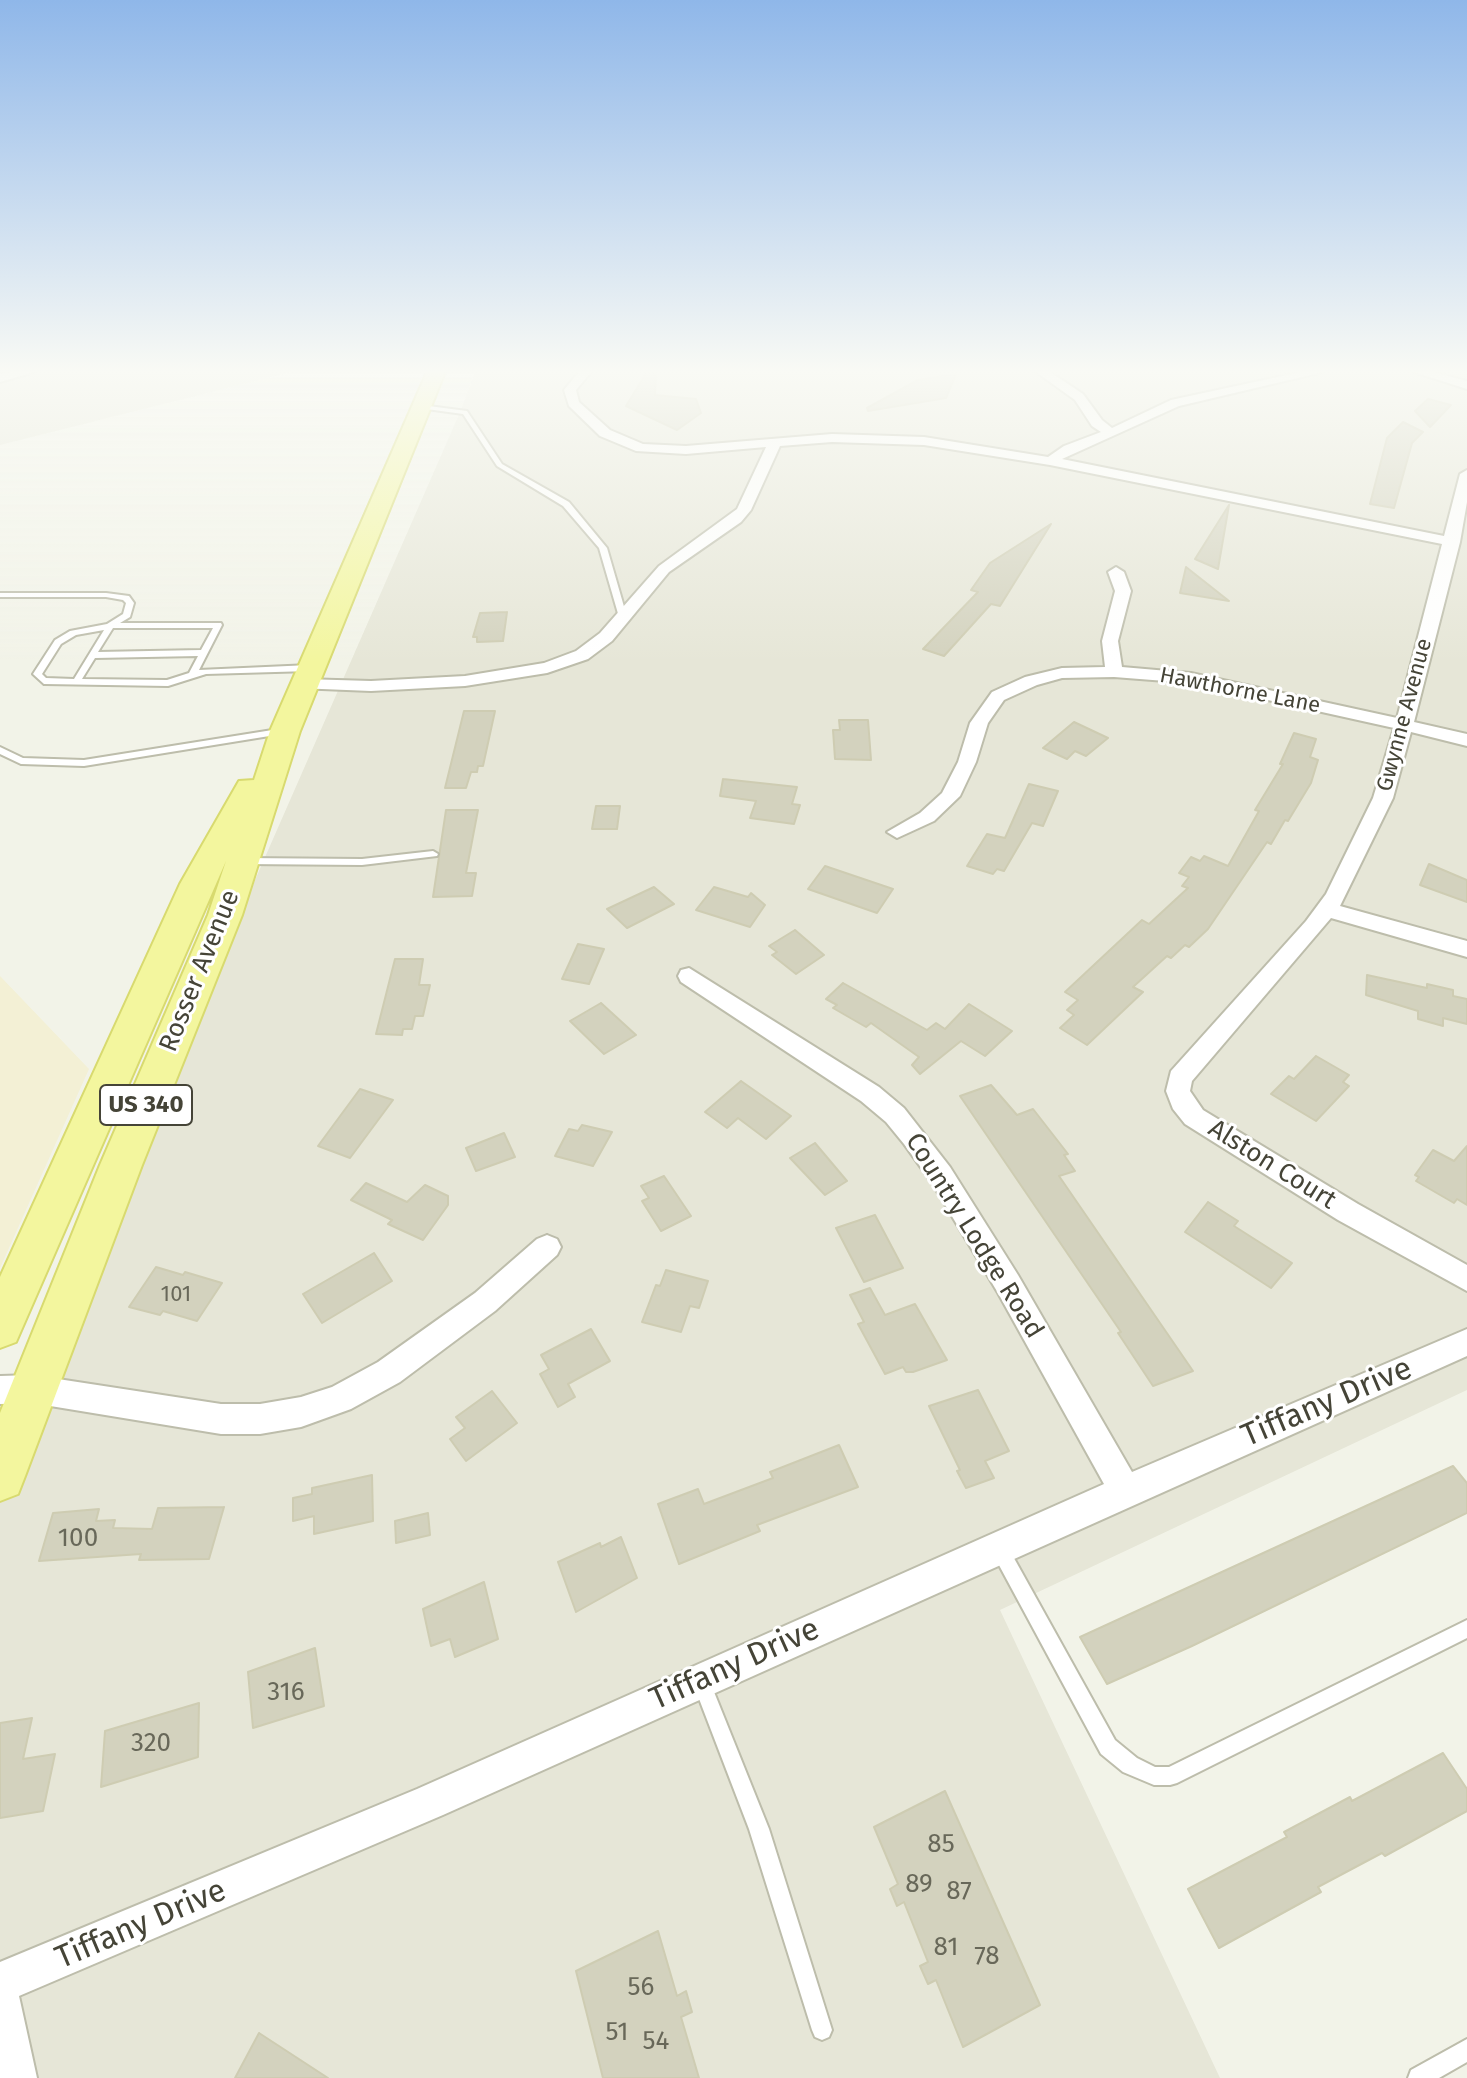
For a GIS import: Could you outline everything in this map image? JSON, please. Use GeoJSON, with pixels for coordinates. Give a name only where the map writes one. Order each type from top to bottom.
{"type":"FeatureCollection","features":[{"type":"Feature","properties":{"kind":"main road","name":"Rosser Avenue"},"geometry":{"type":"LineString","coordinates":[[0,1476],[16,1389],[202,972],[306,676],[395,469]]}},
{"type":"Feature","properties":{"kind":"main road","name":"Rosser Avenue"},"geometry":{"type":"LineString","coordinates":[[0,1327],[197,884],[285,731]]}},
{"type":"Feature","properties":{"kind":"street"},"geometry":{"type":"LineString","coordinates":[[306,676],[418,684],[547,668],[597,645],[664,569],[736,519],[744,510],[763,469]]}},
{"type":"Feature","properties":{"kind":"street"},"geometry":{"type":"LineString","coordinates":[[1090,469],[1452,542]]}},
{"type":"Feature","properties":{"kind":"street","name":"Gwynne Avenue"},"geometry":{"type":"LineString","coordinates":[[1239,1011],[1287,959],[1326,909],[1383,798],[1452,542],[1467,474]]}},
{"type":"Feature","properties":{"kind":"street"},"geometry":{"type":"LineString","coordinates":[[1114,672],[1110,641],[1123,591],[1116,572]]}},
{"type":"Feature","properties":{"kind":"street","name":"Hawthorne Lane"},"geometry":{"type":"LineString","coordinates":[[897,832],[927,817],[950,796],[967,762],[979,723],[998,696],[1053,675],[1114,672],[1226,684],[1467,740]]}},
{"type":"Feature","properties":{"kind":"street"},"geometry":{"type":"LineString","coordinates":[[1326,909],[1467,949]]}},
{"type":"Feature","properties":{"kind":"street","name":"Country Lodge Road"},"geometry":{"type":"LineString","coordinates":[[689,976],[870,1094],[895,1115],[941,1175],[1008,1284],[1125,1491]]}},
{"type":"Feature","properties":{"kind":"street","name":"Alston Court"},"geometry":{"type":"LineString","coordinates":[[1239,1011],[1180,1078],[1178,1091],[1194,1117],[1348,1212],[1467,1279]]}},
{"type":"Feature","properties":{"kind":"street"},"geometry":{"type":"LineString","coordinates":[[16,1389],[118,1400],[221,1419],[260,1419],[301,1412],[340,1399],[414,1355],[485,1302],[547,1247]]}},
{"type":"Feature","properties":{"kind":"street","name":"Tiffany Drive"},"geometry":{"type":"LineString","coordinates":[[0,1983],[415,1808],[1467,1342]]}},
{"type":"Feature","properties":{"kind":"street"},"geometry":{"type":"LineString","coordinates":[[0,1999],[16,2078]]}},
{"type":"Feature","properties":{"kind":"lane"},"geometry":{"type":"LineString","coordinates":[[506,469],[566,504],[603,548],[623,617]]}},
{"type":"Feature","properties":{"kind":"lane"},"geometry":{"type":"LineString","coordinates":[[0,595],[106,595],[126,598],[130,609],[127,615],[110,626],[76,682]]}},
{"type":"Feature","properties":{"kind":"lane"},"geometry":{"type":"LineString","coordinates":[[193,674],[218,625],[110,626],[65,637],[58,642],[37,674],[44,681],[168,683],[193,674],[306,676]]}},
{"type":"Feature","properties":{"kind":"lane"},"geometry":{"type":"LineString","coordinates":[[93,655],[203,653]]}},
{"type":"Feature","properties":{"kind":"lane"},"geometry":{"type":"LineString","coordinates":[[0,750],[21,761],[84,763],[285,731]]}},
{"type":"Feature","properties":{"kind":"lane"},"geometry":{"type":"LineString","coordinates":[[243,861],[362,862],[433,854]]}},
{"type":"Feature","properties":{"kind":"lane"},"geometry":{"type":"LineString","coordinates":[[999,1547],[1108,1747],[1130,1765],[1154,1776],[1170,1776],[1467,1629]]}},
{"type":"Feature","properties":{"kind":"lane"},"geometry":{"type":"LineString","coordinates":[[701,1680],[759,1829],[822,2030]]}},
{"type":"Feature","properties":{"kind":"lane"},"geometry":{"type":"LineString","coordinates":[[1419,2078],[1467,2050]]}},
{"type":"Feature","properties":{"kind":"shaded area"},"geometry":{"type":"Polygon","coordinates":[[[435,469],[1467,469],[1467,1390],[1000,1610],[1220,2078],[0,2078],[0,1502],[32,1389],[435,469]]]}},
{"type":"Feature","properties":{"kind":"shaded area"},"geometry":{"type":"Polygon","coordinates":[[[0,976],[89,1069],[0,1268],[0,976]]]}},
{"type":"Feature","properties":{"kind":"building"},"geometry":{"type":"Polygon","coordinates":[[[1379,469],[1405,469],[1394,508],[1370,504],[1379,469]]]}},
{"type":"Feature","properties":{"kind":"building"},"geometry":{"type":"Polygon","coordinates":[[[1229,505],[1218,569],[1195,559],[1229,505]]]}},
{"type":"Feature","properties":{"kind":"building"},"geometry":{"type":"Polygon","coordinates":[[[1051,524],[1000,606],[991,604],[944,656],[923,649],[978,592],[971,590],[990,563],[1051,524]]]}},
{"type":"Feature","properties":{"kind":"building"},"geometry":{"type":"Polygon","coordinates":[[[1186,567],[1229,601],[1180,593],[1186,567]]]}},
{"type":"Feature","properties":{"kind":"building"},"geometry":{"type":"Polygon","coordinates":[[[507,612],[503,641],[477,642],[477,637],[473,637],[480,613],[507,612]]]}},
{"type":"Feature","properties":{"kind":"building"},"geometry":{"type":"Polygon","coordinates":[[[464,711],[495,711],[483,766],[478,766],[477,772],[471,772],[466,788],[445,788],[464,711]]]}},
{"type":"Feature","properties":{"kind":"building"},"geometry":{"type":"Polygon","coordinates":[[[839,720],[868,720],[871,760],[835,759],[833,730],[840,730],[839,720]]]}},
{"type":"Feature","properties":{"kind":"building"},"geometry":{"type":"Polygon","coordinates":[[[1074,722],[1108,738],[1086,756],[1075,751],[1067,759],[1043,748],[1074,722]]]}},
{"type":"Feature","properties":{"kind":"building"},"geometry":{"type":"Polygon","coordinates":[[[1294,733],[1316,739],[1310,757],[1318,760],[1311,783],[1288,821],[1285,820],[1271,844],[1267,842],[1208,929],[1189,947],[1185,945],[1171,958],[1167,956],[1133,987],[1143,992],[1087,1045],[1060,1028],[1074,1015],[1067,1010],[1078,1000],[1065,992],[1142,920],[1149,924],[1188,888],[1182,886],[1189,877],[1179,873],[1191,857],[1200,861],[1204,856],[1228,866],[1259,811],[1255,810],[1283,764],[1280,764],[1294,733]]]}},
{"type":"Feature","properties":{"kind":"building"},"geometry":{"type":"Polygon","coordinates":[[[723,779],[797,787],[792,804],[800,805],[794,824],[750,818],[756,801],[720,796],[723,779]]]}},
{"type":"Feature","properties":{"kind":"building"},"geometry":{"type":"Polygon","coordinates":[[[1029,784],[1058,791],[1043,826],[1032,823],[1004,871],[997,869],[993,874],[967,866],[987,834],[1005,838],[1029,784]]]}},
{"type":"Feature","properties":{"kind":"building"},"geometry":{"type":"Polygon","coordinates":[[[596,806],[620,806],[617,829],[592,829],[596,806]]]}},
{"type":"Feature","properties":{"kind":"building"},"geometry":{"type":"Polygon","coordinates":[[[446,810],[478,810],[466,873],[476,873],[472,896],[433,897],[446,810]]]}},
{"type":"Feature","properties":{"kind":"building"},"geometry":{"type":"Polygon","coordinates":[[[1429,864],[1467,880],[1467,902],[1420,885],[1429,864]]]}},
{"type":"Feature","properties":{"kind":"building"},"geometry":{"type":"Polygon","coordinates":[[[825,866],[893,889],[877,913],[808,889],[825,866]]]}},
{"type":"Feature","properties":{"kind":"building"},"geometry":{"type":"Polygon","coordinates":[[[654,887],[674,904],[627,928],[607,909],[654,887]]]}},
{"type":"Feature","properties":{"kind":"building"},"geometry":{"type":"Polygon","coordinates":[[[714,887],[748,897],[751,893],[765,905],[750,927],[696,910],[714,887]]]}},
{"type":"Feature","properties":{"kind":"building"},"geometry":{"type":"Polygon","coordinates":[[[795,930],[824,955],[796,974],[772,955],[777,952],[769,946],[795,930]]]}},
{"type":"Feature","properties":{"kind":"building"},"geometry":{"type":"Polygon","coordinates":[[[578,944],[604,949],[589,984],[562,979],[578,944]]]}},
{"type":"Feature","properties":{"kind":"building"},"geometry":{"type":"Polygon","coordinates":[[[395,959],[423,959],[419,985],[430,985],[423,1016],[415,1016],[412,1029],[403,1029],[402,1035],[376,1034],[395,959]]]}},
{"type":"Feature","properties":{"kind":"building"},"geometry":{"type":"Polygon","coordinates":[[[1367,975],[1427,988],[1427,984],[1453,990],[1453,996],[1467,999],[1467,1024],[1443,1018],[1443,1026],[1418,1019],[1418,1011],[1366,995],[1367,975]]]}},
{"type":"Feature","properties":{"kind":"building"},"geometry":{"type":"Polygon","coordinates":[[[843,983],[927,1030],[936,1023],[945,1029],[969,1004],[1012,1031],[985,1056],[961,1041],[920,1074],[912,1065],[919,1057],[871,1023],[866,1027],[833,1008],[837,1005],[826,999],[843,983]]]}},
{"type":"Feature","properties":{"kind":"building"},"geometry":{"type":"Polygon","coordinates":[[[601,1003],[636,1035],[604,1054],[570,1021],[601,1003]]]}},
{"type":"Feature","properties":{"kind":"building"},"geometry":{"type":"Polygon","coordinates":[[[1316,1056],[1349,1075],[1343,1082],[1349,1086],[1316,1121],[1271,1094],[1289,1076],[1294,1079],[1316,1056]]]}},
{"type":"Feature","properties":{"kind":"building"},"geometry":{"type":"Polygon","coordinates":[[[741,1081],[791,1116],[766,1139],[738,1118],[727,1128],[705,1112],[741,1081]]]}},
{"type":"Feature","properties":{"kind":"building"},"geometry":{"type":"Polygon","coordinates":[[[991,1085],[1017,1115],[1033,1109],[1068,1154],[1064,1155],[1075,1171],[1059,1176],[1193,1371],[1153,1386],[1118,1333],[1121,1332],[960,1096],[991,1085]]]}},
{"type":"Feature","properties":{"kind":"building"},"geometry":{"type":"Polygon","coordinates":[[[360,1089],[393,1100],[350,1158],[318,1146],[360,1089]]]}},
{"type":"Feature","properties":{"kind":"building"},"geometry":{"type":"Polygon","coordinates":[[[582,1125],[612,1132],[593,1166],[555,1156],[569,1129],[578,1131],[582,1125]]]}},
{"type":"Feature","properties":{"kind":"building"},"geometry":{"type":"Polygon","coordinates":[[[504,1133],[515,1157],[476,1171],[466,1148],[504,1133]]]}},
{"type":"Feature","properties":{"kind":"building"},"geometry":{"type":"Polygon","coordinates":[[[815,1143],[847,1181],[825,1195],[790,1158],[815,1143]]]}},
{"type":"Feature","properties":{"kind":"building"},"geometry":{"type":"Polygon","coordinates":[[[1467,1146],[1467,1205],[1457,1199],[1454,1203],[1416,1181],[1419,1177],[1415,1175],[1433,1150],[1454,1161],[1467,1146]]]}},
{"type":"Feature","properties":{"kind":"building"},"geometry":{"type":"Polygon","coordinates":[[[664,1176],[691,1216],[661,1231],[642,1201],[649,1198],[641,1186],[664,1176]]]}},
{"type":"Feature","properties":{"kind":"building"},"geometry":{"type":"Polygon","coordinates":[[[366,1183],[407,1202],[425,1185],[448,1196],[448,1205],[423,1240],[388,1224],[392,1220],[351,1200],[366,1183]]]}},
{"type":"Feature","properties":{"kind":"building"},"geometry":{"type":"Polygon","coordinates":[[[1208,1202],[1238,1221],[1234,1226],[1292,1263],[1271,1288],[1185,1232],[1208,1202]]]}},
{"type":"Feature","properties":{"kind":"building"},"geometry":{"type":"Polygon","coordinates":[[[875,1215],[903,1268],[864,1282],[836,1228],[875,1215]]]}},
{"type":"Feature","properties":{"kind":"building"},"geometry":{"type":"Polygon","coordinates":[[[374,1253],[392,1281],[322,1323],[303,1294],[374,1253]]]}},
{"type":"Feature","properties":{"kind":"building"},"geometry":{"type":"Polygon","coordinates":[[[156,1267],[222,1283],[197,1321],[163,1311],[160,1315],[129,1307],[156,1267]]]}},
{"type":"Feature","properties":{"kind":"building"},"geometry":{"type":"Polygon","coordinates":[[[666,1270],[708,1281],[699,1308],[690,1306],[681,1332],[642,1322],[656,1285],[660,1286],[666,1270]]]}},
{"type":"Feature","properties":{"kind":"building"},"geometry":{"type":"Polygon","coordinates":[[[870,1288],[885,1315],[915,1304],[947,1360],[913,1372],[906,1372],[903,1367],[885,1374],[858,1324],[864,1322],[850,1295],[870,1288]]]}},
{"type":"Feature","properties":{"kind":"building"},"geometry":{"type":"Polygon","coordinates":[[[591,1329],[610,1361],[568,1384],[575,1397],[558,1407],[540,1374],[549,1369],[541,1355],[591,1329]]]}},
{"type":"Feature","properties":{"kind":"building"},"geometry":{"type":"Polygon","coordinates":[[[978,1390],[1009,1451],[985,1461],[994,1478],[966,1488],[929,1406],[978,1390]]]}},
{"type":"Feature","properties":{"kind":"building"},"geometry":{"type":"Polygon","coordinates":[[[492,1391],[517,1423],[466,1461],[450,1439],[465,1428],[456,1417],[492,1391]]]}},
{"type":"Feature","properties":{"kind":"building"},"geometry":{"type":"Polygon","coordinates":[[[839,1445],[858,1487],[757,1525],[760,1531],[679,1564],[658,1504],[698,1489],[704,1504],[773,1478],[770,1472],[839,1445]]]}},
{"type":"Feature","properties":{"kind":"building"},"geometry":{"type":"Polygon","coordinates":[[[1453,1466],[1467,1483],[1467,1513],[1192,1646],[1107,1684],[1080,1637],[1453,1466]]]}},
{"type":"Feature","properties":{"kind":"building"},"geometry":{"type":"Polygon","coordinates":[[[372,1475],[373,1521],[314,1534],[314,1516],[293,1521],[293,1498],[312,1494],[312,1488],[372,1475]]]}},
{"type":"Feature","properties":{"kind":"building"},"geometry":{"type":"Polygon","coordinates":[[[224,1507],[209,1559],[139,1560],[141,1554],[39,1561],[53,1513],[99,1509],[96,1521],[115,1520],[113,1528],[152,1529],[158,1508],[224,1507]]]}},
{"type":"Feature","properties":{"kind":"building"},"geometry":{"type":"Polygon","coordinates":[[[428,1513],[430,1535],[396,1543],[395,1521],[428,1513]]]}},
{"type":"Feature","properties":{"kind":"building"},"geometry":{"type":"Polygon","coordinates":[[[621,1537],[637,1578],[576,1612],[558,1562],[621,1537]]]}},
{"type":"Feature","properties":{"kind":"building"},"geometry":{"type":"Polygon","coordinates":[[[484,1582],[498,1639],[455,1657],[450,1639],[431,1646],[423,1609],[484,1582]]]}},
{"type":"Feature","properties":{"kind":"building"},"geometry":{"type":"Polygon","coordinates":[[[315,1648],[324,1706],[253,1728],[248,1672],[315,1648]]]}},
{"type":"Feature","properties":{"kind":"building"},"geometry":{"type":"Polygon","coordinates":[[[199,1703],[198,1757],[101,1787],[105,1731],[199,1703]]]}},
{"type":"Feature","properties":{"kind":"building"},"geometry":{"type":"Polygon","coordinates":[[[32,1718],[23,1759],[55,1754],[43,1811],[0,1818],[0,1723],[32,1718]]]}},
{"type":"Feature","properties":{"kind":"building"},"geometry":{"type":"Polygon","coordinates":[[[1443,1753],[1467,1789],[1467,1811],[1385,1856],[1382,1853],[1318,1887],[1321,1892],[1219,1948],[1188,1889],[1287,1837],[1284,1832],[1350,1797],[1352,1801],[1443,1753]]]}},
{"type":"Feature","properties":{"kind":"building"},"geometry":{"type":"Polygon","coordinates":[[[945,1791],[1040,2005],[963,2047],[936,1980],[928,1984],[920,1966],[928,1962],[904,1902],[897,1906],[890,1889],[898,1884],[874,1827],[945,1791]]]}},
{"type":"Feature","properties":{"kind":"building"},"geometry":{"type":"Polygon","coordinates":[[[658,1931],[677,1996],[686,1991],[692,2012],[681,2017],[699,2078],[603,2078],[576,1971],[658,1931]]]}},
{"type":"Feature","properties":{"kind":"building"},"geometry":{"type":"Polygon","coordinates":[[[259,2033],[328,2078],[235,2078],[259,2033]]]}}]}
